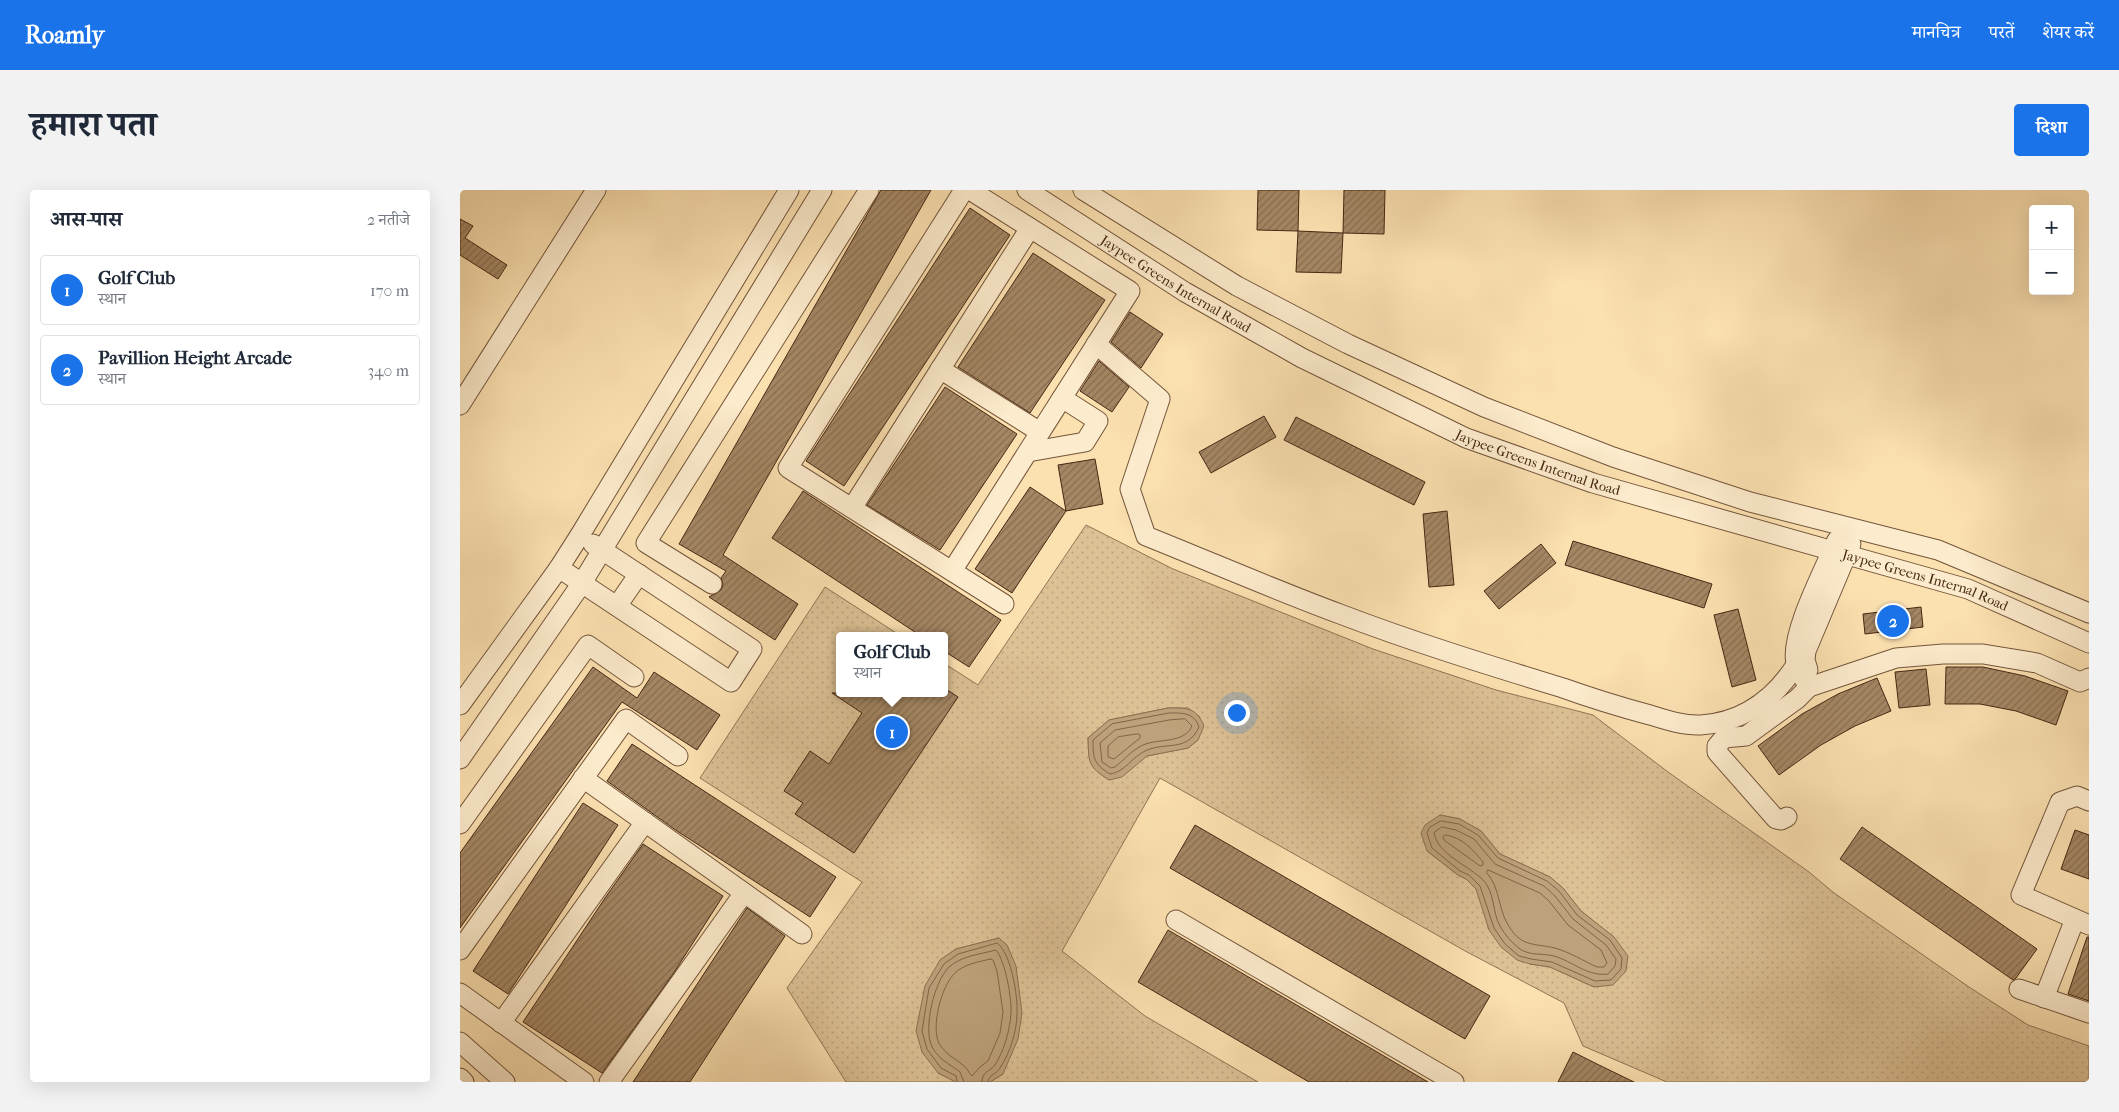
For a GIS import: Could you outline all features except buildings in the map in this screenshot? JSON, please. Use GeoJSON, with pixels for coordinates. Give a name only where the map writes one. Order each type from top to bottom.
{"type":"FeatureCollection","features":[{"type":"Feature","properties":{"kind":"street"},"geometry":{"type":"LineString","coordinates":[[460,405],[596,190]]}},
{"type":"Feature","properties":{"kind":"street"},"geometry":{"type":"LineString","coordinates":[[460,705],[559,568],[789,190]]}},
{"type":"Feature","properties":{"kind":"street"},"geometry":{"type":"LineString","coordinates":[[460,758],[582,583],[822,190]]}},
{"type":"Feature","properties":{"kind":"street"},"geometry":{"type":"LineString","coordinates":[[712,584],[646,543],[869,190]]}},
{"type":"Feature","properties":{"kind":"street"},"geometry":{"type":"LineString","coordinates":[[964,190],[788,468],[1004,604]]}},
{"type":"Feature","properties":{"kind":"street"},"geometry":{"type":"LineString","coordinates":[[952,572],[1130,291],[970,190]]}},
{"type":"Feature","properties":{"kind":"street","name":"Jaypee Greens Internal Road"},"geometry":{"type":"LineString","coordinates":[[1027,190],[1202,301],[1302,358],[1466,438],[1593,484],[1968,589],[2089,643]]}},
{"type":"Feature","properties":{"kind":"street","name":"Jaypee Greens Internal Road"},"geometry":{"type":"LineString","coordinates":[[1083,190],[1237,286],[1348,344],[1484,407],[1614,457],[1750,502],[1938,550],[2089,613]]}},
{"type":"Feature","properties":{"kind":"street"},"geometry":{"type":"LineString","coordinates":[[852,508],[1030,228]]}},
{"type":"Feature","properties":{"kind":"street"},"geometry":{"type":"LineString","coordinates":[[1096,344],[1160,399],[1130,489],[1146,536],[1349,618],[1601,701],[1681,724],[1701,725],[1745,715],[1780,687],[1796,665]]}},
{"type":"Feature","properties":{"kind":"street"},"geometry":{"type":"LineString","coordinates":[[940,369],[1040,432]]}},
{"type":"Feature","properties":{"kind":"street"},"geometry":{"type":"LineString","coordinates":[[1028,452],[1085,442],[1098,421],[1062,398]]}},
{"type":"Feature","properties":{"kind":"street"},"geometry":{"type":"LineString","coordinates":[[1812,686],[1805,660],[1806,651],[1850,527]]}},
{"type":"Feature","properties":{"kind":"street"},"geometry":{"type":"LineString","coordinates":[[559,568],[731,682],[752,650],[580,535]]}},
{"type":"Feature","properties":{"kind":"street"},"geometry":{"type":"LineString","coordinates":[[1812,686],[1796,665],[1795,647],[1819,581],[1840,552]]}},
{"type":"Feature","properties":{"kind":"street"},"geometry":{"type":"LineString","coordinates":[[617,606],[639,574]]}},
{"type":"Feature","properties":{"kind":"street"},"geometry":{"type":"LineString","coordinates":[[460,824],[588,645],[634,677]]}},
{"type":"Feature","properties":{"kind":"street"},"geometry":{"type":"LineString","coordinates":[[1787,817],[1781,820],[1776,819],[1717,752],[1718,746],[1724,738],[1746,736],[1812,686],[1896,658],[1943,654],[1998,656],[2037,663],[2064,677],[2080,682],[2089,678]]}},
{"type":"Feature","properties":{"kind":"street"},"geometry":{"type":"LineString","coordinates":[[460,950],[626,719],[678,756]]}},
{"type":"Feature","properties":{"kind":"street"},"geometry":{"type":"LineString","coordinates":[[583,778],[802,934]]}},
{"type":"Feature","properties":{"kind":"street"},"geometry":{"type":"LineString","coordinates":[[2044,998],[2082,922],[2021,895],[2060,802],[2077,796],[2089,801]]}},
{"type":"Feature","properties":{"kind":"street"},"geometry":{"type":"LineString","coordinates":[[501,1023],[645,822]]}},
{"type":"Feature","properties":{"kind":"street"},"geometry":{"type":"LineString","coordinates":[[609,1082],[744,893]]}},
{"type":"Feature","properties":{"kind":"street"},"geometry":{"type":"LineString","coordinates":[[1176,920],[1454,1082]]}},
{"type":"Feature","properties":{"kind":"street"},"geometry":{"type":"LineString","coordinates":[[2019,989],[2089,1013]]}},
{"type":"Feature","properties":{"kind":"street"},"geometry":{"type":"LineString","coordinates":[[460,993],[584,1082]]}},
{"type":"Feature","properties":{"kind":"street"},"geometry":{"type":"LineString","coordinates":[[460,1042],[505,1082]]}},
{"type":"Feature","properties":{"kind":"street"},"geometry":{"type":"LineString","coordinates":[[460,1078],[464,1082]]}},
{"type":"Feature","properties":{"kind":"shaded area"},"geometry":{"type":"Polygon","coordinates":[[[1086,525],[1173,569],[1373,649],[1496,690],[1593,715],[1668,772],[1809,872],[1834,893],[1969,987],[2028,1025],[2089,1046],[2089,1082],[1667,1082],[1583,1046],[1564,1003],[1467,952],[1160,778],[1062,951],[1145,1016],[1258,1082],[990,1082],[1003,1074],[999,938],[956,949],[940,960],[938,1073],[956,1082],[846,1082],[787,988],[862,882],[700,778],[825,587],[895,632],[836,632],[836,697],[948,697],[948,666],[978,685],[1086,525]],[[1168,708],[1109,720],[1088,738],[1091,763],[1097,771],[1109,780],[1147,756],[1188,748],[1198,740],[1200,717],[1188,708],[1168,708]],[[1440,815],[1427,851],[1466,879],[1476,889],[1482,903],[1530,964],[1550,967],[1594,987],[1614,937],[1581,911],[1563,888],[1550,877],[1500,854],[1481,831],[1460,819],[1440,815]]]}},
{"type":"Feature","properties":{"kind":"water"},"geometry":{"type":"Polygon","coordinates":[[[1168,708],[1186,709],[1198,715],[1204,726],[1198,740],[1188,748],[1147,756],[1122,777],[1109,780],[1093,767],[1089,759],[1088,738],[1109,720],[1168,708]]]}},
{"type":"Feature","properties":{"kind":"water"},"geometry":{"type":"Polygon","coordinates":[[[1440,815],[1460,819],[1481,831],[1500,854],[1550,877],[1563,888],[1581,911],[1614,937],[1628,956],[1626,971],[1613,985],[1594,987],[1550,967],[1517,960],[1501,947],[1489,930],[1476,889],[1466,879],[1427,851],[1421,833],[1425,825],[1440,815]]]}},
{"type":"Feature","properties":{"kind":"water"},"geometry":{"type":"Polygon","coordinates":[[[999,938],[1007,945],[1016,966],[1022,1013],[1018,1039],[1003,1074],[990,1082],[956,1082],[938,1073],[922,1052],[916,1031],[925,986],[940,960],[956,949],[999,938]]]}},
{"type":"Feature","properties":{"kind":"place","name":"Pavillion Height Arcade"},"geometry":{"type":"Point","coordinates":[1893,621]}},
{"type":"Feature","properties":{"kind":"place","name":"Golf Club"},"geometry":{"type":"Point","coordinates":[892,732]}}]}
